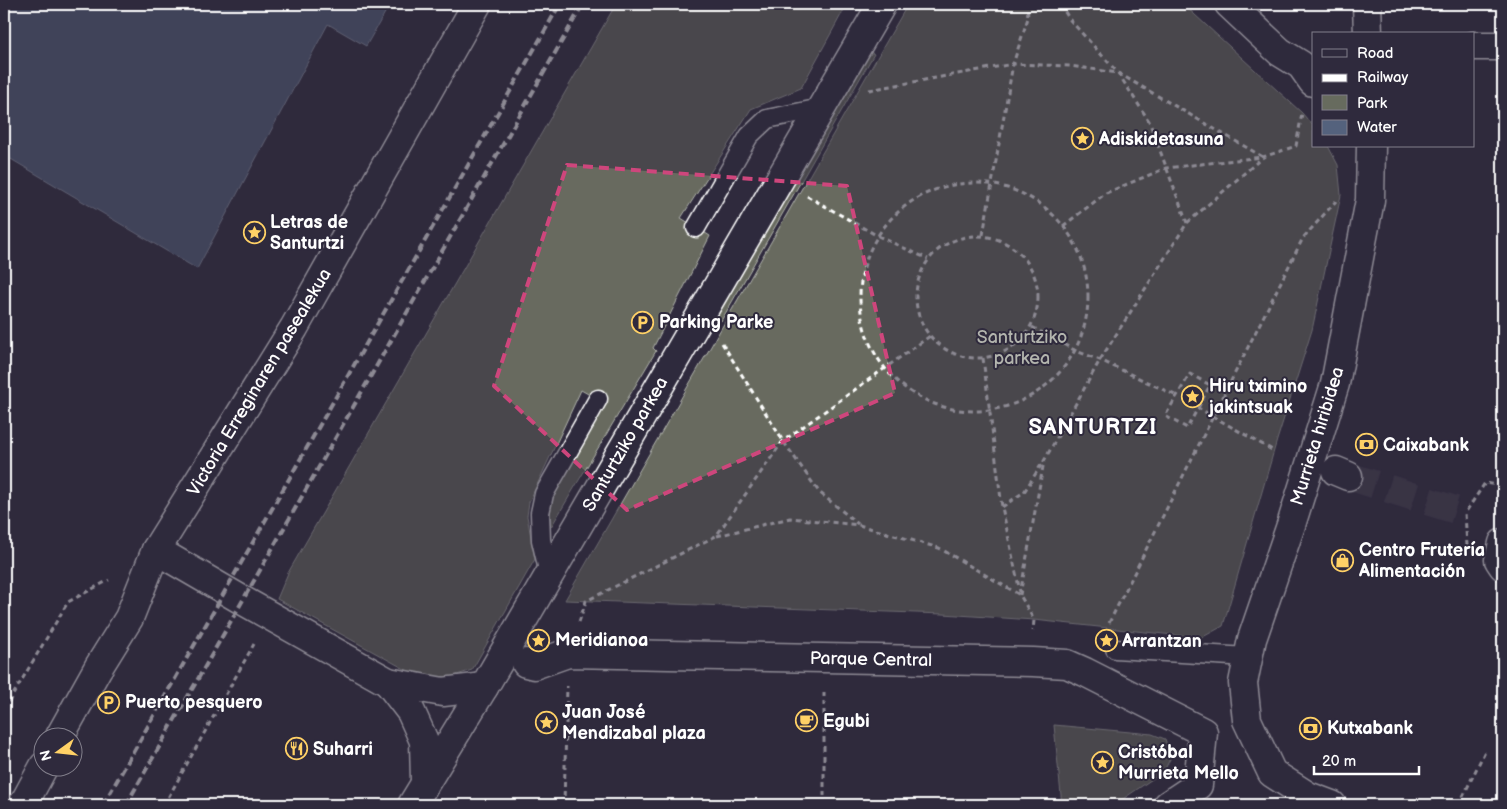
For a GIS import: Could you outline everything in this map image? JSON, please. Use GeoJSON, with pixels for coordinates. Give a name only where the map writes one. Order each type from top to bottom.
{"type":"FeatureCollection","features":[{"type":"Feature","properties":{"kind":"street","name":"Victoria Erreginaren pasealekua"},"geometry":{"type":"LineString","coordinates":[[66,726],[129,618],[156,550],[294,328],[477,4]]}},
{"type":"Feature","properties":{"kind":"street","name":"Santurtziko parkea"},"geometry":{"type":"LineString","coordinates":[[412,805],[484,687],[882,4]]}},
{"type":"Feature","properties":{"kind":"street"},"geometry":{"type":"LineString","coordinates":[[1229,4],[1280,52],[1309,70]]}},
{"type":"Feature","properties":{"kind":"street"},"geometry":{"type":"LineString","coordinates":[[1367,4],[1368,32]]}},
{"type":"Feature","properties":{"kind":"street"},"geometry":{"type":"LineString","coordinates":[[1474,46],[1503,46]]}},
{"type":"Feature","properties":{"kind":"street"},"geometry":{"type":"LineString","coordinates":[[1355,148],[1370,200]]}},
{"type":"Feature","properties":{"kind":"street","name":"Murrieta hiribidea"},"geometry":{"type":"LineString","coordinates":[[1332,805],[1308,796],[1272,773],[1247,720],[1243,683],[1252,638],[1291,525],[1335,384],[1370,200],[1371,148]]}},
{"type":"Feature","properties":{"kind":"street"},"geometry":{"type":"LineString","coordinates":[[1503,543],[1499,560],[1503,566]]}},
{"type":"Feature","properties":{"kind":"street"},"geometry":{"type":"LineString","coordinates":[[156,550],[388,682],[443,692],[484,687]]}},
{"type":"Feature","properties":{"kind":"street","name":"Parque Central"},"geometry":{"type":"LineString","coordinates":[[526,662],[534,665],[568,653],[1067,664],[1203,732],[1198,785],[1168,805]]}},
{"type":"Feature","properties":{"kind":"street"},"geometry":{"type":"LineString","coordinates":[[388,682],[411,712],[424,741],[425,781]]}},
{"type":"Feature","properties":{"kind":"street"},"geometry":{"type":"LineString","coordinates":[[23,805],[39,776]]}},
{"type":"Feature","properties":{"kind":"lane"},"geometry":{"type":"LineString","coordinates":[[696,228],[749,136],[767,119],[821,108]]}},
{"type":"Feature","properties":{"kind":"lane"},"geometry":{"type":"LineString","coordinates":[[549,574],[541,540],[540,513],[544,494],[598,399]]}},
{"type":"Feature","properties":{"kind":"lane"},"geometry":{"type":"LineString","coordinates":[[1115,649],[1248,657]]}},
{"type":"Feature","properties":{"kind":"path"},"geometry":{"type":"LineString","coordinates":[[983,235],[1013,64],[1028,18],[1027,4]]}},
{"type":"Feature","properties":{"kind":"path"},"geometry":{"type":"LineString","coordinates":[[1060,4],[1070,20],[1118,73],[1149,121],[1187,223]]}},
{"type":"Feature","properties":{"kind":"path"},"geometry":{"type":"LineString","coordinates":[[866,90],[1013,64],[1070,66],[1118,73],[1263,157]]}},
{"type":"Feature","properties":{"kind":"path"},"geometry":{"type":"LineString","coordinates":[[1063,226],[1106,193],[1166,168],[1263,157],[1296,146],[1302,113]]}},
{"type":"Feature","properties":{"kind":"path"},"geometry":{"type":"LineString","coordinates":[[1002,507],[1024,492],[1044,461],[1100,360],[1187,223],[1263,157]]}},
{"type":"Feature","properties":{"kind":"path"},"geometry":{"type":"LineString","coordinates":[[959,182],[992,182],[1027,194],[1056,216],[1077,245],[1088,280],[1088,316],[1076,351],[1054,380],[1025,401],[990,411],[950,410],[913,395],[884,368],[866,338],[859,303],[862,268],[876,235],[898,210],[926,191],[959,182]]}},
{"type":"Feature","properties":{"kind":"path"},"geometry":{"type":"LineString","coordinates":[[799,191],[876,235],[928,259]]}},
{"type":"Feature","properties":{"kind":"path"},"geometry":{"type":"LineString","coordinates":[[1106,628],[1302,238],[1341,195]]}},
{"type":"Feature","properties":{"kind":"path"},"geometry":{"type":"LineString","coordinates":[[983,235],[1003,240],[1020,252],[1032,268],[1039,288],[1038,308],[1032,326],[1019,342],[1008,350],[983,358],[963,357],[945,349],[930,336],[919,318],[916,298],[919,278],[928,259],[944,245],[962,236],[983,235]]}},
{"type":"Feature","properties":{"kind":"path"},"geometry":{"type":"LineString","coordinates":[[1032,326],[1076,351],[1100,360],[1177,396]]}},
{"type":"Feature","properties":{"kind":"path"},"geometry":{"type":"LineString","coordinates":[[716,536],[782,441],[930,336]]}},
{"type":"Feature","properties":{"kind":"path"},"geometry":{"type":"LineString","coordinates":[[721,343],[782,441],[818,492],[859,525]]}},
{"type":"Feature","properties":{"kind":"path"},"geometry":{"type":"LineString","coordinates":[[983,358],[1002,507],[1020,595],[1034,620]]}},
{"type":"Feature","properties":{"kind":"path"},"geometry":{"type":"LineString","coordinates":[[1190,374],[1210,386],[1187,428],[1165,416],[1177,396],[1190,374]]}},
{"type":"Feature","properties":{"kind":"path"},"geometry":{"type":"LineString","coordinates":[[1198,408],[1274,451]]}},
{"type":"Feature","properties":{"kind":"path"},"geometry":{"type":"LineString","coordinates":[[1020,595],[1044,461]]}},
{"type":"Feature","properties":{"kind":"path"},"geometry":{"type":"LineString","coordinates":[[1465,513],[1485,483],[1503,486]]}},
{"type":"Feature","properties":{"kind":"path"},"geometry":{"type":"LineString","coordinates":[[564,805],[568,653],[586,601],[716,536],[790,518],[859,525],[939,548],[1020,595]]}},
{"type":"Feature","properties":{"kind":"path"},"geometry":{"type":"LineString","coordinates":[[4,710],[68,602],[114,577]]}},
{"type":"Feature","properties":{"kind":"path"},"geometry":{"type":"LineString","coordinates":[[164,805],[255,643]]}},
{"type":"Feature","properties":{"kind":"path"},"geometry":{"type":"LineString","coordinates":[[824,658],[824,805]]}},
{"type":"Feature","properties":{"kind":"path"},"geometry":{"type":"LineString","coordinates":[[1459,805],[1485,751]]}},
{"type":"Feature","properties":{"kind":"highlighted area"},"geometry":{"type":"Polygon","coordinates":[[[567,165],[847,186],[895,393],[627,510],[494,386],[567,165]]]}},
{"type":"Feature","properties":{"kind":"green space"},"geometry":{"type":"Polygon","coordinates":[[[616,4],[847,4],[801,88],[751,109],[681,218],[710,236],[653,348],[656,351],[551,527],[550,505],[553,494],[606,404],[581,390],[529,502],[527,516],[535,559],[472,670],[448,678],[423,679],[277,599],[288,573],[616,4]]]}},
{"type":"Feature","properties":{"kind":"green space","name":"Santurtziko parkea"},"geometry":{"type":"Polygon","coordinates":[[[908,4],[1183,4],[1302,113],[1312,125],[1312,148],[1329,148],[1338,165],[1341,195],[1312,330],[1277,440],[1223,626],[1201,638],[1034,620],[943,614],[565,600],[908,4]]]}},
{"type":"Feature","properties":{"kind":"green space"},"geometry":{"type":"Polygon","coordinates":[[[868,51],[874,54],[721,321],[717,317],[868,51]]]}},
{"type":"Feature","properties":{"kind":"green space"},"geometry":{"type":"Polygon","coordinates":[[[1054,725],[1152,734],[1165,739],[1171,757],[1164,771],[1114,805],[1062,805],[1054,725]]]}},
{"type":"Feature","properties":{"kind":"water"},"geometry":{"type":"Polygon","coordinates":[[[4,4],[390,4],[366,46],[328,24],[197,269],[4,155],[4,4]]]}},
{"type":"Feature","properties":{"kind":"tunnel"},"geometry":{"type":"LineString","coordinates":[[1348,476],[1465,513]]}},
{"type":"Feature","properties":{"kind":"railway"},"geometry":{"type":"LineString","coordinates":[[103,805],[560,4]]}},
{"type":"Feature","properties":{"kind":"railway"},"geometry":{"type":"LineString","coordinates":[[126,805],[583,4]]}},
{"type":"Feature","properties":{"kind":"place","name":"Adiskidetasuna"},"geometry":{"type":"Point","coordinates":[1083,139]}},
{"type":"Feature","properties":{"kind":"place","name":"Letras de Santurtzi"},"geometry":{"type":"Point","coordinates":[254,232]}},
{"type":"Feature","properties":{"kind":"place","name":"Parking Parke"},"geometry":{"type":"Point","coordinates":[643,322]}},
{"type":"Feature","properties":{"kind":"place","name":"Hiru tximino jakintsuak"},"geometry":{"type":"Point","coordinates":[1193,396]}},
{"type":"Feature","properties":{"kind":"place","name":"Caixabank"},"geometry":{"type":"Point","coordinates":[1367,445]}},
{"type":"Feature","properties":{"kind":"place","name":"Centro Frutería Alimentación"},"geometry":{"type":"Point","coordinates":[1343,560]}},
{"type":"Feature","properties":{"kind":"place","name":"Meridianoa"},"geometry":{"type":"Point","coordinates":[539,640]}},
{"type":"Feature","properties":{"kind":"place","name":"Arrantzan"},"geometry":{"type":"Point","coordinates":[1106,641]}},
{"type":"Feature","properties":{"kind":"place","name":"Puerto pesquero"},"geometry":{"type":"Point","coordinates":[109,702]}},
{"type":"Feature","properties":{"kind":"place","name":"Egubi"},"geometry":{"type":"Point","coordinates":[807,721]}},
{"type":"Feature","properties":{"kind":"place","name":"Juan José Mendizabal plaza"},"geometry":{"type":"Point","coordinates":[546,722]}},
{"type":"Feature","properties":{"kind":"place","name":"Kutxabank"},"geometry":{"type":"Point","coordinates":[1311,728]}},
{"type":"Feature","properties":{"kind":"place","name":"Suharri"},"geometry":{"type":"Point","coordinates":[297,749]}},
{"type":"Feature","properties":{"kind":"place","name":"Cristóbal Murrieta Mello"},"geometry":{"type":"Point","coordinates":[1102,762]}},
{"type":"Feature","properties":{"kind":"district","name":"SANTURTZI"},"geometry":{"type":"Point","coordinates":[1093,426]}}]}
